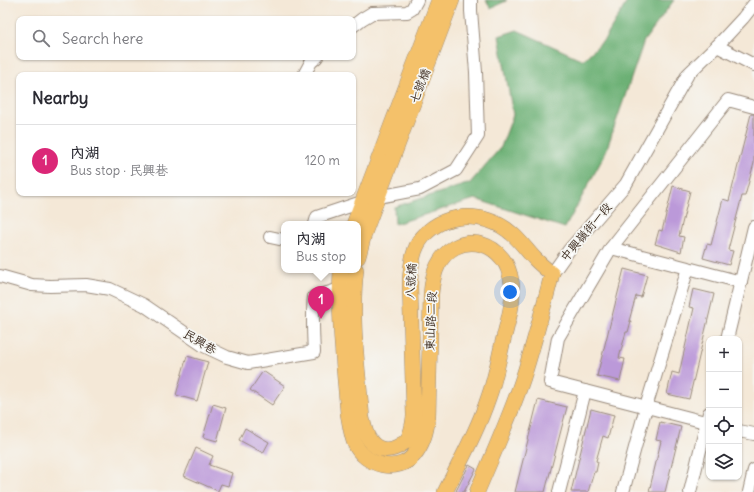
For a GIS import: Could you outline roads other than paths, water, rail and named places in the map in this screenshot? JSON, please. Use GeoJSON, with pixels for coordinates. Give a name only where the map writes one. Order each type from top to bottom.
{"type":"FeatureCollection","features":[{"type":"Feature","properties":{"kind":"main road","name":"七號橋"},"geometry":{"type":"LineString","coordinates":[[381,172],[438,0]]}},
{"type":"Feature","properties":{"kind":"main road","name":"七號橋"},"geometry":{"type":"LineString","coordinates":[[381,172],[452,0]]}},
{"type":"Feature","properties":{"kind":"main road"},"geometry":{"type":"LineString","coordinates":[[361,246],[378,197],[381,172]]}},
{"type":"Feature","properties":{"kind":"main road"},"geometry":{"type":"LineString","coordinates":[[355,221],[362,202],[381,172]]}},
{"type":"Feature","properties":{"kind":"main road","name":"八號橋"},"geometry":{"type":"LineString","coordinates":[[414,416],[410,272],[419,242],[430,230],[444,221],[461,217],[478,218],[497,224],[511,233],[537,261],[552,274]]}},
{"type":"Feature","properties":{"kind":"main road","name":"東山路二段"},"geometry":{"type":"LineString","coordinates":[[354,273],[347,287],[341,329],[348,414],[355,444],[361,454],[370,461],[380,465],[392,466],[403,463],[413,456],[421,446],[426,432],[428,418],[431,294],[433,278],[438,264],[454,247],[465,244],[479,243],[490,247],[500,255],[506,263],[512,287],[511,305],[490,394],[482,415],[445,492]]}},
{"type":"Feature","properties":{"kind":"main road","name":"東山路二段"},"geometry":{"type":"LineString","coordinates":[[342,273],[347,287],[354,327],[362,418],[369,440],[376,446],[385,450],[397,448],[407,441],[412,429],[414,416]]}},
{"type":"Feature","properties":{"kind":"main road","name":"中興嶺街一段"},"geometry":{"type":"LineString","coordinates":[[477,492],[504,429],[523,379],[552,274]]}},
{"type":"Feature","properties":{"kind":"street"},"geometry":{"type":"LineString","coordinates":[[356,24],[372,14],[406,12],[412,9],[417,0]]}},
{"type":"Feature","properties":{"kind":"street"},"geometry":{"type":"LineString","coordinates":[[316,221],[317,217],[378,197],[420,189],[456,170],[478,136],[476,72],[471,0]]}},
{"type":"Feature","properties":{"kind":"street","name":"中興嶺街一段"},"geometry":{"type":"LineString","coordinates":[[552,274],[569,250],[626,184],[688,74],[717,46],[754,4]]}},
{"type":"Feature","properties":{"kind":"street"},"geometry":{"type":"LineString","coordinates":[[717,46],[754,65]]}},
{"type":"Feature","properties":{"kind":"street"},"geometry":{"type":"LineString","coordinates":[[306,72],[313,60]]}},
{"type":"Feature","properties":{"kind":"street"},"geometry":{"type":"LineString","coordinates":[[706,420],[646,407],[550,382],[558,338],[611,248],[728,100],[754,107]]}},
{"type":"Feature","properties":{"kind":"street"},"geometry":{"type":"LineString","coordinates":[[728,336],[754,227]]}},
{"type":"Feature","properties":{"kind":"street"},"geometry":{"type":"LineString","coordinates":[[270,237],[281,239]]}},
{"type":"Feature","properties":{"kind":"street"},"geometry":{"type":"LineString","coordinates":[[611,248],[741,282]]}},
{"type":"Feature","properties":{"kind":"street"},"geometry":{"type":"LineString","coordinates":[[623,492],[646,407],[688,268]]}},
{"type":"Feature","properties":{"kind":"street","name":"民興巷"},"geometry":{"type":"LineString","coordinates":[[0,276],[32,285],[86,285],[110,289],[144,305],[204,346],[227,357],[248,363],[314,352],[314,297],[347,287]]}},
{"type":"Feature","properties":{"kind":"street"},"geometry":{"type":"LineString","coordinates":[[559,492],[585,391]]}},
{"type":"Feature","properties":{"kind":"street"},"geometry":{"type":"LineString","coordinates":[[690,492],[706,428]]}},
{"type":"Feature","properties":{"kind":"street"},"geometry":{"type":"LineString","coordinates":[[742,432],[754,434]]}},
{"type":"Feature","properties":{"kind":"street"},"geometry":{"type":"LineString","coordinates":[[749,492],[754,470]]}},
{"type":"Feature","properties":{"kind":"place","name":"內湖"},"geometry":{"type":"Point","coordinates":[321,319]}}]}
